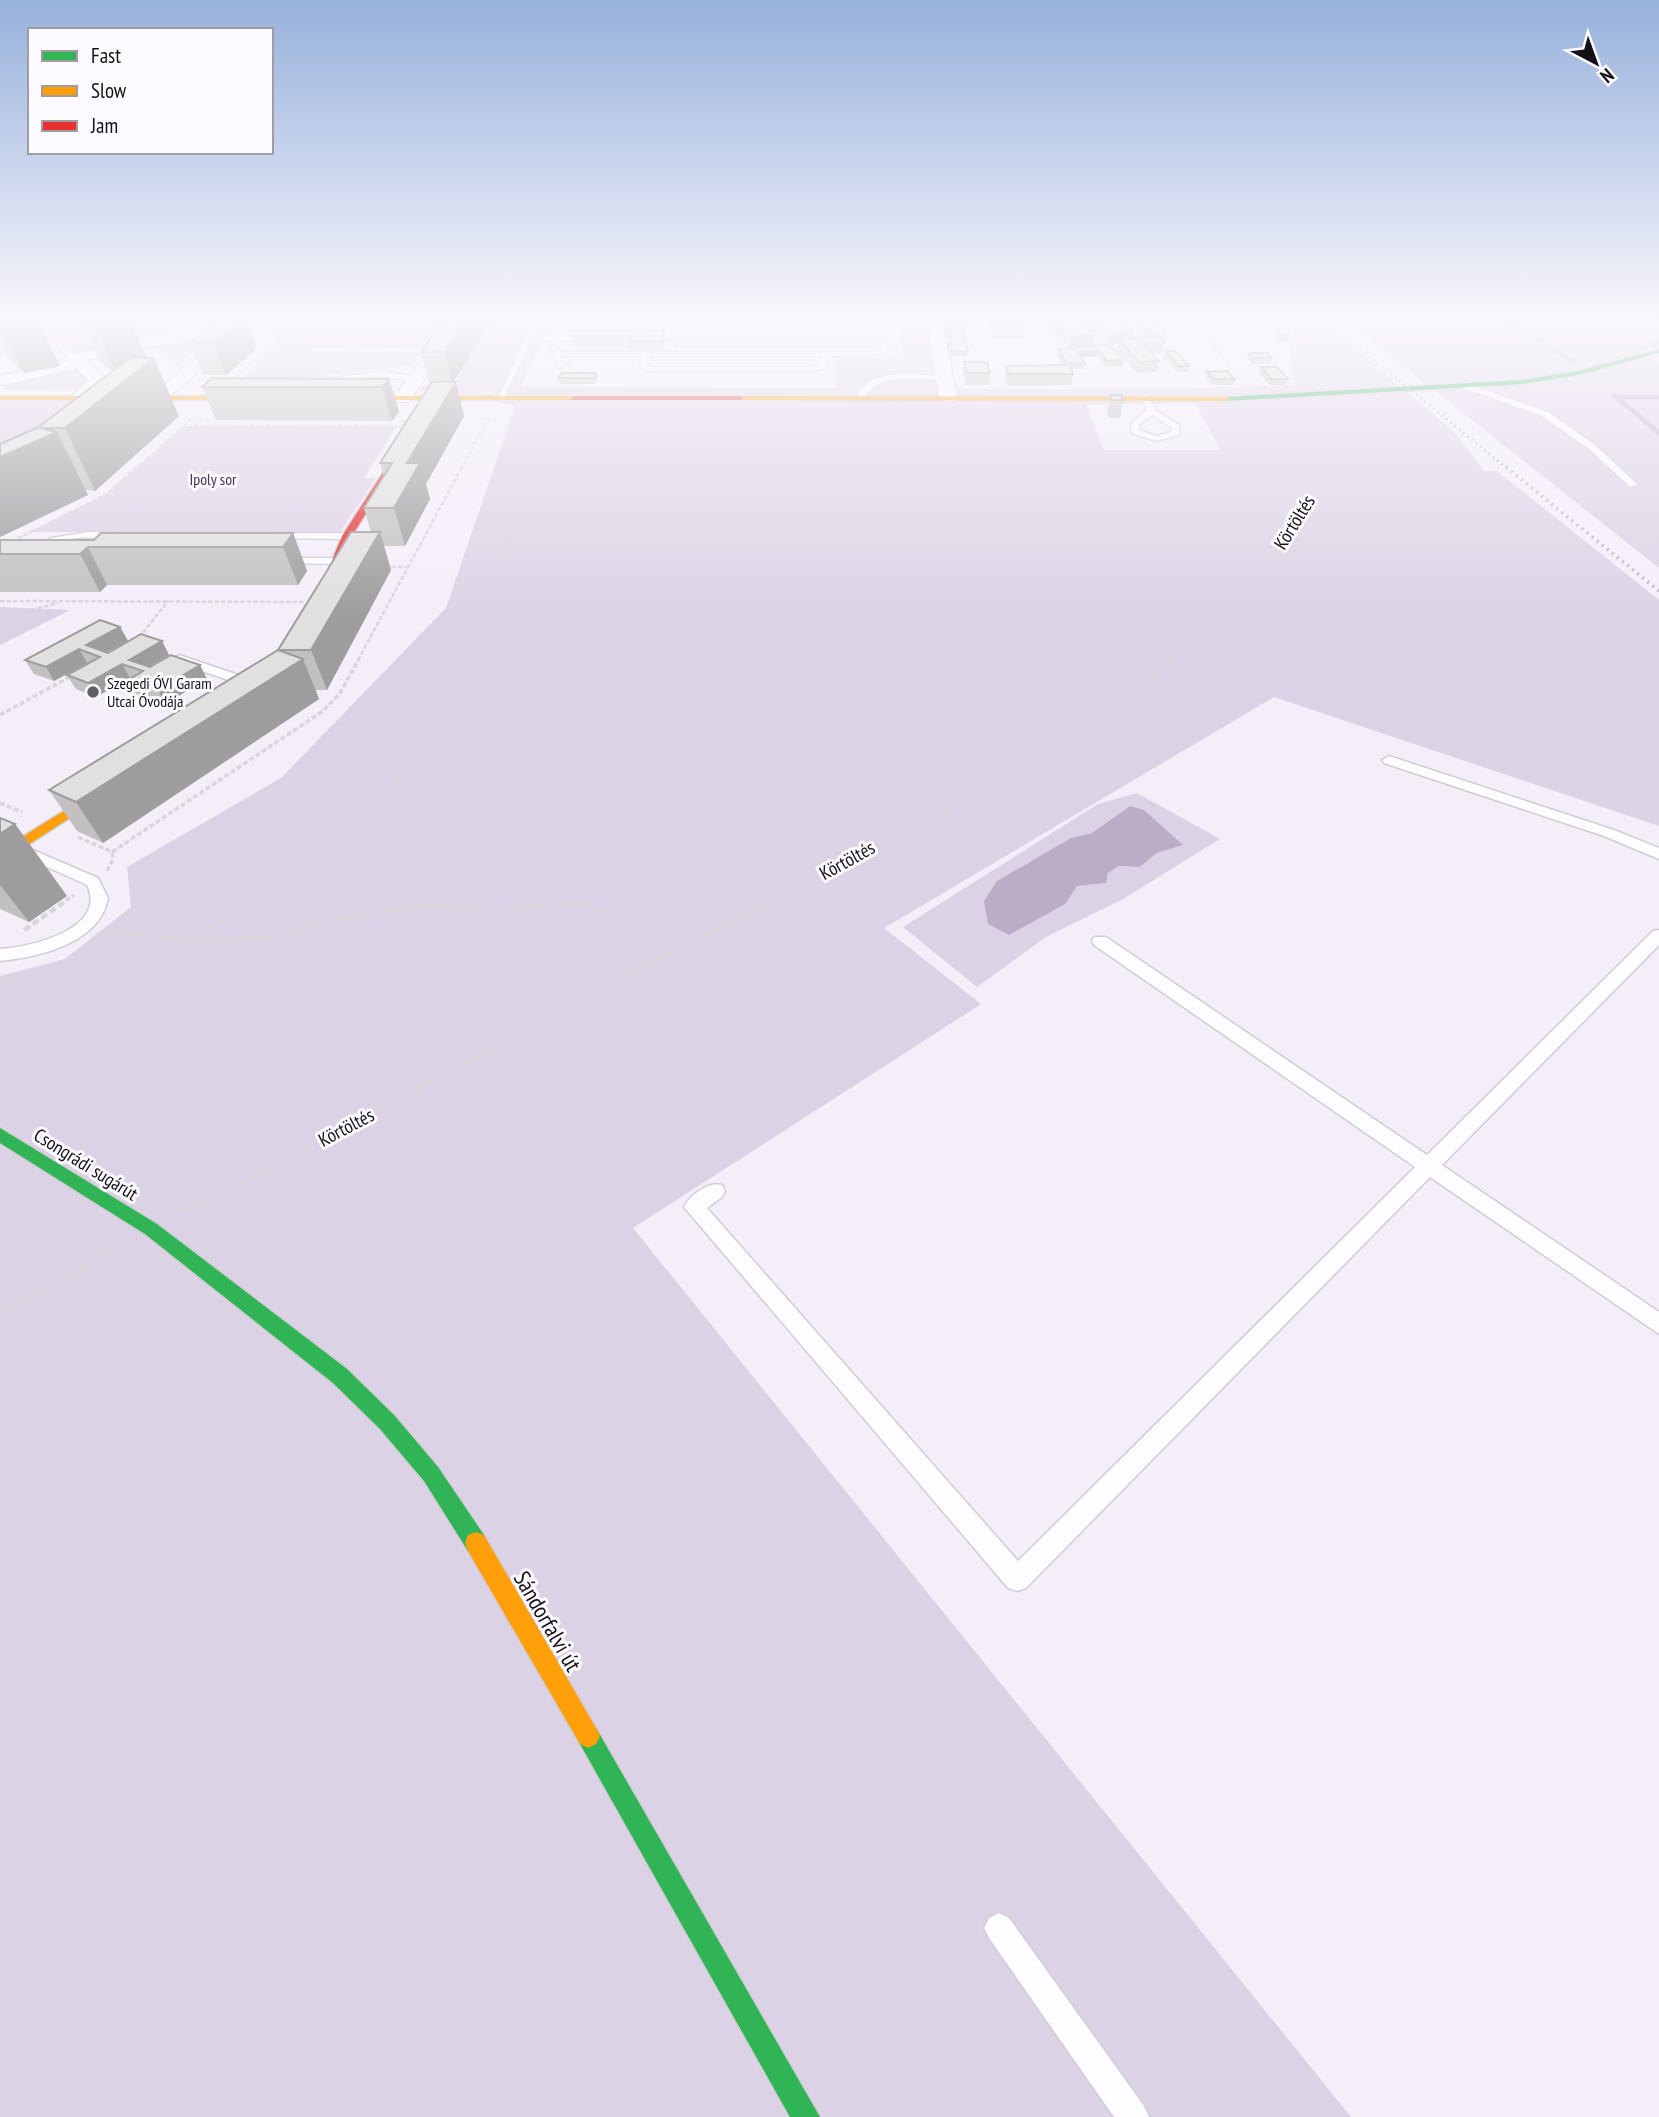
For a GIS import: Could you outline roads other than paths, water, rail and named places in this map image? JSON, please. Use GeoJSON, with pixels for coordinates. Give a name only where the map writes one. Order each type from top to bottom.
{"type":"FeatureCollection","features":[{"type":"Feature","properties":{"kind":"street"},"geometry":{"type":"LineString","coordinates":[[113,437],[137,417]]}},
{"type":"Feature","properties":{"kind":"street"},"geometry":{"type":"LineString","coordinates":[[319,602],[339,561],[342,536],[361,514],[398,456]]}},
{"type":"Feature","properties":{"kind":"street"},"geometry":{"type":"LineString","coordinates":[[246,699],[265,682]]}},
{"type":"Feature","properties":{"kind":"street"},"geometry":{"type":"LineString","coordinates":[[0,840],[15,847],[122,779]]}},
{"type":"Feature","properties":{"kind":"street","name":"Csongrádi sugárút"},"geometry":{"type":"LineString","coordinates":[[0,1135],[151,1229]]}},
{"type":"Feature","properties":{"kind":"street","name":"Sándorfalvi út"},"geometry":{"type":"LineString","coordinates":[[151,1229],[340,1376],[387,1422],[431,1474],[528,1632],[806,2117]]}},
{"type":"Feature","properties":{"kind":"lane"},"geometry":{"type":"LineString","coordinates":[[1140,417],[1134,431],[1157,439],[1178,433],[1176,427],[1164,417]]}},
{"type":"Feature","properties":{"kind":"lane"},"geometry":{"type":"LineString","coordinates":[[1549,417],[1591,447],[1633,485]]}},
{"type":"Feature","properties":{"kind":"lane"},"geometry":{"type":"LineString","coordinates":[[56,560],[40,553],[51,542],[63,538],[172,536]]}},
{"type":"Feature","properties":{"kind":"lane"},"geometry":{"type":"LineString","coordinates":[[264,536],[342,536]]}},
{"type":"Feature","properties":{"kind":"lane"},"geometry":{"type":"LineString","coordinates":[[271,561],[339,561]]}},
{"type":"Feature","properties":{"kind":"lane"},"geometry":{"type":"LineString","coordinates":[[173,657],[265,682]]}},
{"type":"Feature","properties":{"kind":"lane"},"geometry":{"type":"LineString","coordinates":[[1390,760],[1609,833],[1659,854]]}},
{"type":"Feature","properties":{"kind":"lane"},"geometry":{"type":"LineString","coordinates":[[0,955],[16,955],[46,948],[85,925],[99,906],[100,897],[93,882],[15,847]]}},
{"type":"Feature","properties":{"kind":"lane"},"geometry":{"type":"LineString","coordinates":[[715,1191],[694,1207],[1017,1579],[1659,934]]}},
{"type":"Feature","properties":{"kind":"lane"},"geometry":{"type":"LineString","coordinates":[[1100,942],[1659,1324]]}},
{"type":"Feature","properties":{"kind":"lane"},"geometry":{"type":"LineString","coordinates":[[999,1928],[1133,2117]]}},
{"type":"Feature","properties":{"kind":"waterway"},"geometry":{"type":"LineString","coordinates":[[1640,417],[1659,433]]}},
{"type":"Feature","properties":{"kind":"railway"},"geometry":{"type":"LineString","coordinates":[[1444,417],[1508,469]]}},
{"type":"Feature","properties":{"kind":"railway"},"geometry":{"type":"LineString","coordinates":[[1506,467],[1659,591]]}},
{"type":"Feature","properties":{"kind":"place","name":"Szegedi ÓVI Garam Utcai Óvodája"},"geometry":{"type":"Point","coordinates":[93,692]}},
{"type":"Feature","properties":{"kind":"park label","name":"Ipoly sor"},"geometry":{"type":"Point","coordinates":[213,479]}}]}
